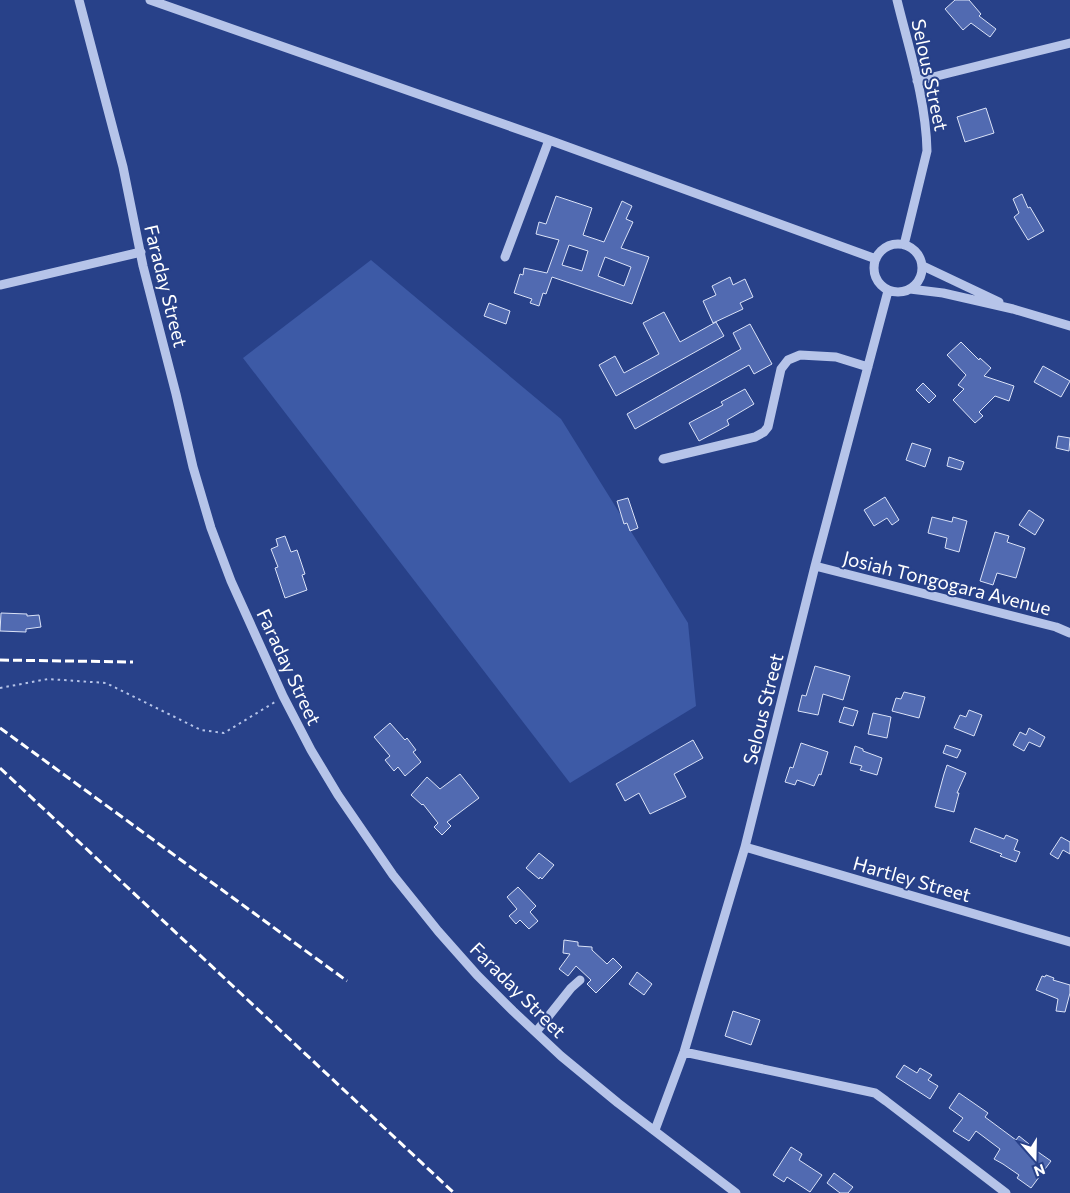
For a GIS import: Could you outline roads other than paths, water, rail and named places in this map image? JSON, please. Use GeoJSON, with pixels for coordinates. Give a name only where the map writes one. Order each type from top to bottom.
{"type":"FeatureCollection","features":[{"type":"Feature","properties":{"kind":"street","name":"Faraday Street"},"geometry":{"type":"LineString","coordinates":[[79,0],[123,167],[143,266],[193,467],[211,528],[231,581],[283,696],[311,750],[338,795],[393,875],[438,932],[470,967],[513,1011],[562,1056],[618,1103],[736,1193]]}},
{"type":"Feature","properties":{"kind":"street"},"geometry":{"type":"LineString","coordinates":[[150,0],[549,140],[876,259]]}},
{"type":"Feature","properties":{"kind":"street","name":"Selous Street"},"geometry":{"type":"LineString","coordinates":[[897,0],[917,81],[927,136],[927,151],[904,245]]}},
{"type":"Feature","properties":{"kind":"street"},"geometry":{"type":"LineString","coordinates":[[917,81],[1070,43]]}},
{"type":"Feature","properties":{"kind":"street"},"geometry":{"type":"LineString","coordinates":[[505,256],[549,140]]}},
{"type":"Feature","properties":{"kind":"street"},"geometry":{"type":"LineString","coordinates":[[893,245],[908,246],[916,251],[920,258],[922,274],[918,282],[905,292],[896,293],[888,291],[877,281],[874,274],[876,259],[886,247],[893,245]]}},
{"type":"Feature","properties":{"kind":"street"},"geometry":{"type":"LineString","coordinates":[[0,285],[140,252]]}},
{"type":"Feature","properties":{"kind":"street"},"geometry":{"type":"LineString","coordinates":[[922,266],[1013,309]]}},
{"type":"Feature","properties":{"kind":"street"},"geometry":{"type":"LineString","coordinates":[[910,289],[942,292],[1013,309],[1070,326]]}},
{"type":"Feature","properties":{"kind":"street","name":"Selous Street"},"geometry":{"type":"LineString","coordinates":[[655,1130],[684,1052],[745,847],[815,566],[888,291]]}},
{"type":"Feature","properties":{"kind":"street"},"geometry":{"type":"LineString","coordinates":[[663,458],[755,437],[764,432],[768,427],[781,369],[788,360],[800,355],[836,357],[868,367]]}},
{"type":"Feature","properties":{"kind":"street","name":"Josiah Tongogara Avenue"},"geometry":{"type":"LineString","coordinates":[[815,566],[1056,627],[1070,633]]}},
{"type":"Feature","properties":{"kind":"street","name":"Hartley Street"},"geometry":{"type":"LineString","coordinates":[[745,847],[1070,942]]}},
{"type":"Feature","properties":{"kind":"street"},"geometry":{"type":"LineString","coordinates":[[536,1032],[571,988],[580,980]]}},
{"type":"Feature","properties":{"kind":"street"},"geometry":{"type":"LineString","coordinates":[[684,1052],[875,1094],[886,1100],[1006,1193]]}},
{"type":"Feature","properties":{"kind":"railway"},"geometry":{"type":"LineString","coordinates":[[0,660],[133,662]]}},
{"type":"Feature","properties":{"kind":"railway"},"geometry":{"type":"LineString","coordinates":[[0,728],[347,981]]}},
{"type":"Feature","properties":{"kind":"railway"},"geometry":{"type":"LineString","coordinates":[[0,768],[454,1193]]}}]}
